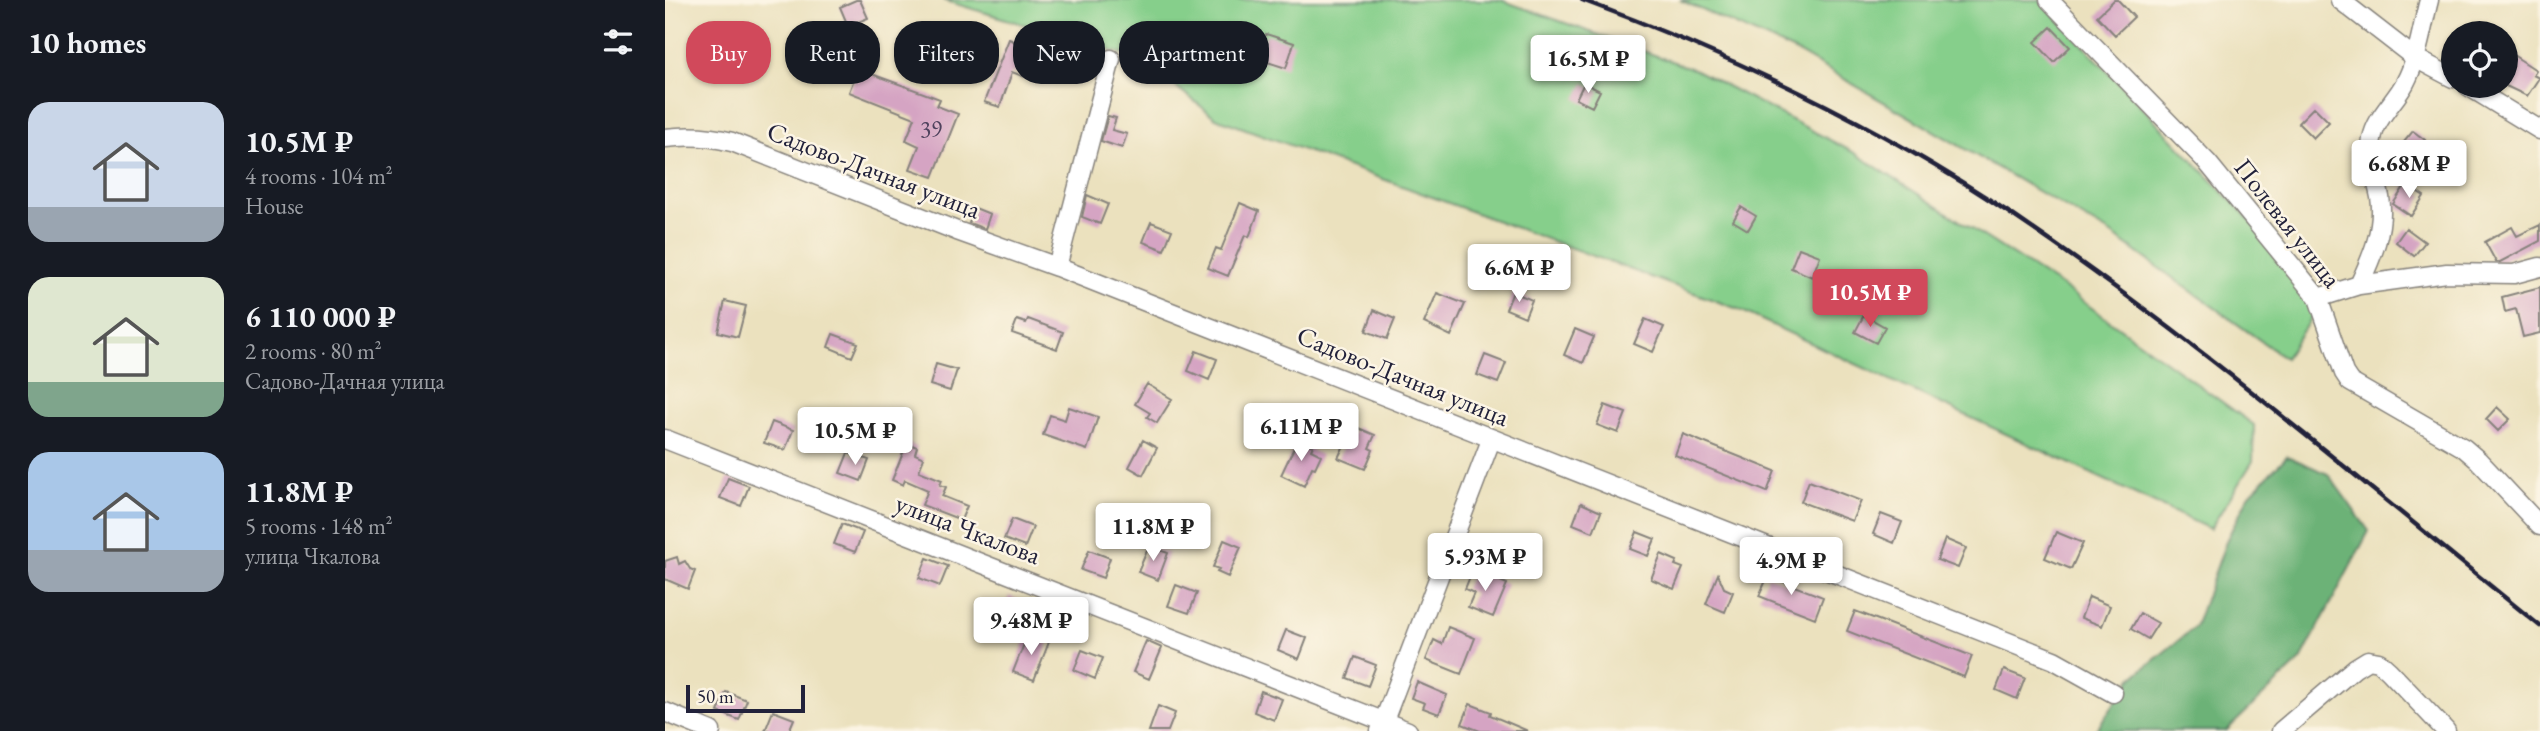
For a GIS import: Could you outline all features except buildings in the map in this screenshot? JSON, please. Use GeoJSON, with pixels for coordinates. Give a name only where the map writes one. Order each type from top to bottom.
{"type":"FeatureCollection","features":[{"type":"Feature","properties":{"kind":"street","name":"Полевая улица"},"geometry":{"type":"LineString","coordinates":[[2049,0],[2207,162],[2318,298],[2344,373],[2350,382],[2464,448],[2540,526]]}},
{"type":"Feature","properties":{"kind":"street"},"geometry":{"type":"LineString","coordinates":[[2340,0],[2415,58],[2441,72]]}},
{"type":"Feature","properties":{"kind":"street"},"geometry":{"type":"LineString","coordinates":[[2359,285],[2373,256],[2379,233],[2381,200],[2370,153],[2372,136],[2381,118],[2406,83],[2429,0]]}},
{"type":"Feature","properties":{"kind":"street"},"geometry":{"type":"LineString","coordinates":[[1057,267],[1111,59]]}},
{"type":"Feature","properties":{"kind":"street"},"geometry":{"type":"LineString","coordinates":[[2488,98],[2540,130]]}},
{"type":"Feature","properties":{"kind":"street","name":"Садово-Дачная улица"},"geometry":{"type":"LineString","coordinates":[[665,138],[716,137],[732,142],[957,231],[1057,267],[2054,660],[2113,693]]}},
{"type":"Feature","properties":{"kind":"street"},"geometry":{"type":"LineString","coordinates":[[2318,298],[2359,285],[2447,273],[2514,274],[2540,267]]}},
{"type":"Feature","properties":{"kind":"street","name":"улица Чкалова"},"geometry":{"type":"LineString","coordinates":[[665,439],[1382,726],[1408,731]]}},
{"type":"Feature","properties":{"kind":"street"},"geometry":{"type":"LineString","coordinates":[[1382,726],[1491,440]]}},
{"type":"Feature","properties":{"kind":"street"},"geometry":{"type":"LineString","coordinates":[[2285,730],[2355,668],[2368,660],[2379,663],[2389,671],[2446,731]]}},
{"type":"Feature","properties":{"kind":"street"},"geometry":{"type":"LineString","coordinates":[[665,712],[711,731]]}},
{"type":"Feature","properties":{"kind":"green space"},"geometry":{"type":"Polygon","coordinates":[[[943,0],[1501,0],[1696,70],[1853,152],[2064,288],[2254,425],[2253,461],[2210,529],[1738,309],[1216,118],[1173,84],[1269,84],[1269,21],[1119,21],[1119,53],[1105,49],[1105,21],[1013,21],[943,0]]]}},
{"type":"Feature","properties":{"kind":"green space"},"geometry":{"type":"Polygon","coordinates":[[[1680,0],[2040,0],[2324,298],[2285,358],[2110,233],[1799,53],[1680,0]]]}},
{"type":"Feature","properties":{"kind":"green space"},"geometry":{"type":"Polygon","coordinates":[[[2287,456],[2328,474],[2369,531],[2301,660],[2226,731],[2095,731],[2132,678],[2195,627],[2227,539],[2249,495],[2287,456]]]}},
{"type":"Feature","properties":{"kind":"railway"},"geometry":{"type":"LineString","coordinates":[[1582,0],[1686,41],[1790,88],[1891,140],[1987,198],[2059,247],[2200,351],[2540,626]]}}]}
